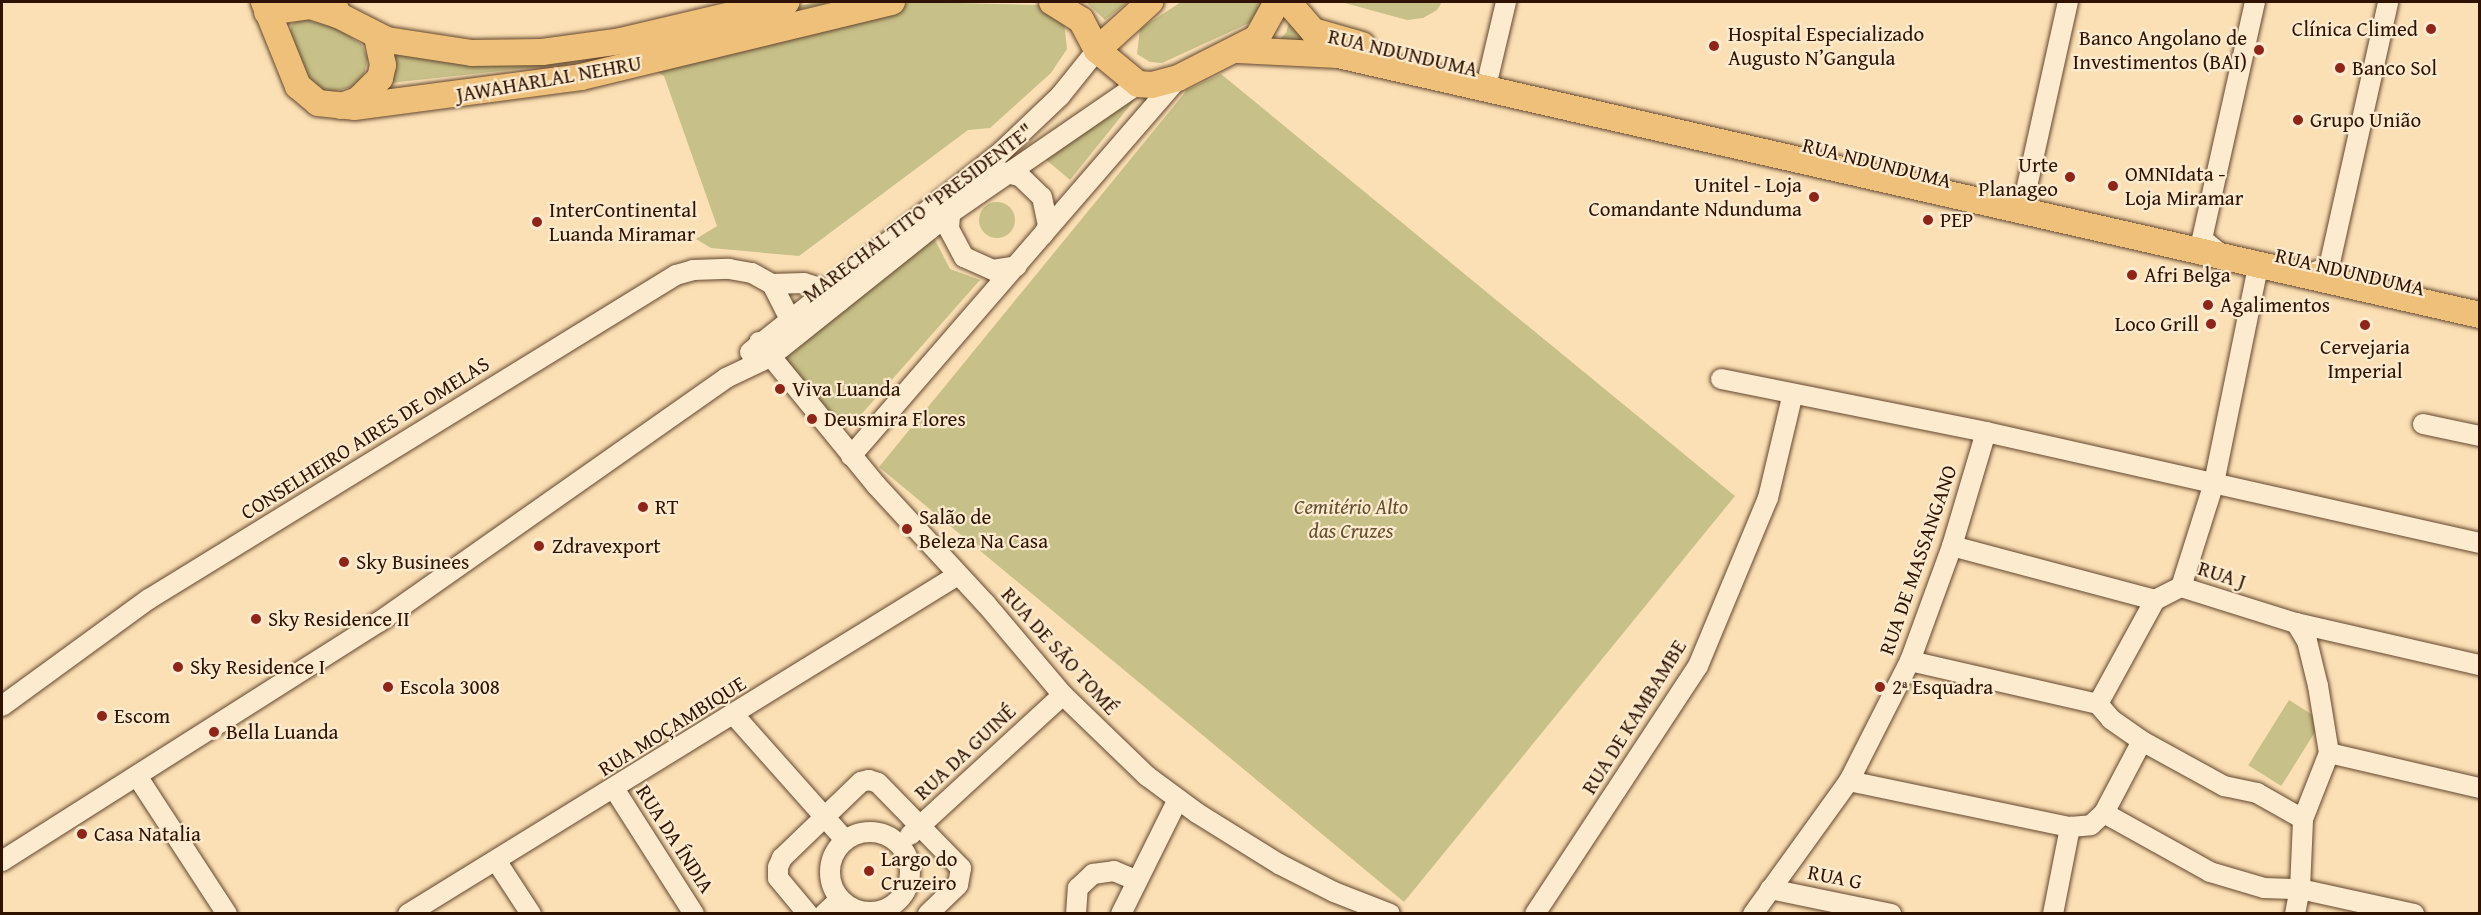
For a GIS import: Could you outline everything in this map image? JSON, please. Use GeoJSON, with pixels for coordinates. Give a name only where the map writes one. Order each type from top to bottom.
{"type":"FeatureCollection","features":[{"type":"Feature","properties":{"kind":"main road","name":"JAWAHARLAL NEHRU"},"geometry":{"type":"LineString","coordinates":[[786,2],[659,33],[542,52],[472,53],[400,43],[377,36],[335,8],[265,7],[298,86],[318,103],[338,107],[400,104],[581,77],[892,2]]}},
{"type":"Feature","properties":{"kind":"main road"},"geometry":{"type":"LineString","coordinates":[[1052,2],[1081,20],[1097,50],[1138,84],[1178,78],[1238,50],[1257,38],[1277,2]]}},
{"type":"Feature","properties":{"kind":"main road"},"geometry":{"type":"LineString","coordinates":[[1097,50],[1150,2]]}},
{"type":"Feature","properties":{"kind":"main road","name":"RUA NDUNDUMA"},"geometry":{"type":"LineString","coordinates":[[1288,2],[1304,25],[1335,39],[1717,123],[2024,200],[2480,301]]}},
{"type":"Feature","properties":{"kind":"main road"},"geometry":{"type":"LineString","coordinates":[[338,107],[357,100],[380,78],[383,65],[377,36]]}},
{"type":"Feature","properties":{"kind":"main road","name":"RUA NDUNDUMA"},"geometry":{"type":"LineString","coordinates":[[1238,50],[1317,54],[1712,140],[2226,259],[2480,315]]}},
{"type":"Feature","properties":{"kind":"street"},"geometry":{"type":"LineString","coordinates":[[1489,74],[1506,2]]}},
{"type":"Feature","properties":{"kind":"street"},"geometry":{"type":"LineString","coordinates":[[2226,259],[2202,240],[2255,2]]}},
{"type":"Feature","properties":{"kind":"street"},"geometry":{"type":"LineString","coordinates":[[2303,276],[2329,267],[2388,2]]}},
{"type":"Feature","properties":{"kind":"street"},"geometry":{"type":"LineString","coordinates":[[2024,200],[2062,3]]}},
{"type":"Feature","properties":{"kind":"street","name":"MARECHAL TITO \"PRESIDENTE\""},"geometry":{"type":"LineString","coordinates":[[833,296],[1060,96],[1097,50]]}},
{"type":"Feature","properties":{"kind":"street"},"geometry":{"type":"LineString","coordinates":[[851,456],[1178,78]]}},
{"type":"Feature","properties":{"kind":"street","name":"MARECHAL TITO \"PRESIDENTE\""},"geometry":{"type":"LineString","coordinates":[[2,861],[379,622],[726,378],[833,296],[1006,172],[1138,84]]}},
{"type":"Feature","properties":{"kind":"street"},"geometry":{"type":"LineString","coordinates":[[978,170],[1006,172],[1033,185],[1042,197],[1048,226],[1041,237]]}},
{"type":"Feature","properties":{"kind":"street"},"geometry":{"type":"LineString","coordinates":[[953,191],[949,214],[955,244],[964,257],[993,270],[1017,266]]}},
{"type":"Feature","properties":{"kind":"street"},"geometry":{"type":"LineString","coordinates":[[2181,587],[2214,483],[2258,266]]}},
{"type":"Feature","properties":{"kind":"street","name":"CONSELHEIRO AIRES DE OMELAS"},"geometry":{"type":"LineString","coordinates":[[2,706],[149,599],[676,275],[701,269],[729,269],[752,273],[772,284]]}},
{"type":"Feature","properties":{"kind":"street"},"geometry":{"type":"LineString","coordinates":[[796,325],[772,284],[804,283],[833,296]]}},
{"type":"Feature","properties":{"kind":"street","name":"RUA DE SÃO TOMÉ"},"geometry":{"type":"LineString","coordinates":[[764,350],[851,456],[1063,695],[1147,776],[1178,799],[1279,864],[1379,912]]}},
{"type":"Feature","properties":{"kind":"street"},"geometry":{"type":"LineString","coordinates":[[1720,379],[1792,397],[1986,432],[2480,543]]}},
{"type":"Feature","properties":{"kind":"street","name":"RUA DE KAMBAMBE"},"geometry":{"type":"LineString","coordinates":[[1535,914],[1698,666],[1768,498],[1792,397]]}},
{"type":"Feature","properties":{"kind":"street"},"geometry":{"type":"LineString","coordinates":[[2423,424],[2480,436]]}},
{"type":"Feature","properties":{"kind":"street","name":"RUA DE MASSANGANO"},"geometry":{"type":"LineString","coordinates":[[1753,914],[1849,781],[1910,661],[1952,546],[1986,432]]}},
{"type":"Feature","properties":{"kind":"street"},"geometry":{"type":"LineString","coordinates":[[1952,546],[2155,600],[2098,704]]}},
{"type":"Feature","properties":{"kind":"street","name":"RUA MOÇAMBIQUE"},"geometry":{"type":"LineString","coordinates":[[408,914],[615,790],[958,576]]}},
{"type":"Feature","properties":{"kind":"street","name":"RUA J"},"geometry":{"type":"LineString","coordinates":[[2155,600],[2181,587],[2296,623],[2480,665]]}},
{"type":"Feature","properties":{"kind":"street"},"geometry":{"type":"LineString","coordinates":[[2295,914],[2300,889],[2302,819],[2329,753],[2319,686],[2307,641],[2296,623]]}},
{"type":"Feature","properties":{"kind":"street"},"geometry":{"type":"LineString","coordinates":[[1910,661],[2098,704],[2111,719],[2142,741],[2224,786],[2257,793],[2302,819]]}},
{"type":"Feature","properties":{"kind":"street","name":"RUA DA GUINÉ"},"geometry":{"type":"LineString","coordinates":[[899,844],[1063,695]]}},
{"type":"Feature","properties":{"kind":"street"},"geometry":{"type":"LineString","coordinates":[[735,716],[845,840]]}},
{"type":"Feature","properties":{"kind":"street"},"geometry":{"type":"LineString","coordinates":[[1849,781],[2070,827],[2091,825],[2104,813],[2142,741]]}},
{"type":"Feature","properties":{"kind":"street"},"geometry":{"type":"LineString","coordinates":[[2329,753],[2480,788]]}},
{"type":"Feature","properties":{"kind":"street"},"geometry":{"type":"LineString","coordinates":[[137,776],[227,914]]}},
{"type":"Feature","properties":{"kind":"street"},"geometry":{"type":"LineString","coordinates":[[808,914],[778,878],[777,867],[861,782],[869,780],[878,783],[961,868],[958,885],[928,914]]}},
{"type":"Feature","properties":{"kind":"street","name":"RUA DA ÍNDIA"},"geometry":{"type":"LineString","coordinates":[[615,790],[694,914]]}},
{"type":"Feature","properties":{"kind":"street"},"geometry":{"type":"LineString","coordinates":[[1121,914],[1178,799]]}},
{"type":"Feature","properties":{"kind":"street"},"geometry":{"type":"LineString","coordinates":[[2104,813],[2210,872],[2264,888],[2300,889],[2414,914]]}},
{"type":"Feature","properties":{"kind":"street"},"geometry":{"type":"LineString","coordinates":[[2053,914],[2070,827]]}},
{"type":"Feature","properties":{"kind":"street"},"geometry":{"type":"LineString","coordinates":[[861,833],[879,833],[899,844],[910,867],[903,908],[863,912],[840,899],[829,876],[830,863],[845,840],[861,833]]}},
{"type":"Feature","properties":{"kind":"street"},"geometry":{"type":"LineString","coordinates":[[497,862],[531,914]]}},
{"type":"Feature","properties":{"kind":"street"},"geometry":{"type":"LineString","coordinates":[[1077,914],[1078,888],[1093,874],[1114,871],[1137,881]]}},
{"type":"Feature","properties":{"kind":"street","name":"RUA G"},"geometry":{"type":"LineString","coordinates":[[1770,890],[1823,906],[1891,914]]}},
{"type":"Feature","properties":{"kind":"street"},"geometry":{"type":"LineString","coordinates":[[824,914],[840,899]]}},
{"type":"Feature","properties":{"kind":"green space"},"geometry":{"type":"Polygon","coordinates":[[[816,2],[832,2],[564,64],[381,84],[386,53],[429,53],[763,14],[816,2]]]}},
{"type":"Feature","properties":{"kind":"green space"},"geometry":{"type":"Polygon","coordinates":[[[915,2],[1039,5],[1055,12],[1064,21],[1067,49],[1051,73],[990,128],[968,130],[799,256],[711,248],[696,239],[717,226],[664,76],[649,68],[862,11],[915,2]]]}},
{"type":"Feature","properties":{"kind":"green space"},"geometry":{"type":"Polygon","coordinates":[[[1086,2],[1128,2],[1105,20],[1086,2]]]}},
{"type":"Feature","properties":{"kind":"green space"},"geometry":{"type":"Polygon","coordinates":[[[1181,2],[1270,2],[1258,19],[1162,63],[1150,62],[1137,54],[1140,29],[1181,2]]]}},
{"type":"Feature","properties":{"kind":"green space"},"geometry":{"type":"Polygon","coordinates":[[[1341,2],[1442,2],[1437,10],[1423,18],[1407,20],[1341,2]]]}},
{"type":"Feature","properties":{"kind":"green space"},"geometry":{"type":"Polygon","coordinates":[[[1291,16],[1341,48],[1279,40],[1286,33],[1291,16]]]}},
{"type":"Feature","properties":{"kind":"green space"},"geometry":{"type":"Polygon","coordinates":[[[302,18],[338,29],[361,44],[368,58],[364,74],[355,86],[324,94],[309,81],[289,36],[292,24],[302,18]]]}},
{"type":"Feature","properties":{"kind":"green space","name":"Cemitério Alto das Cruzes"},"geometry":{"type":"Polygon","coordinates":[[[1221,74],[1735,496],[1404,902],[879,467],[1187,90],[1221,74]]]}},
{"type":"Feature","properties":{"kind":"green space"},"geometry":{"type":"Polygon","coordinates":[[[1144,88],[1070,180],[1044,158],[1144,88]]]}},
{"type":"Feature","properties":{"kind":"green space"},"geometry":{"type":"Polygon","coordinates":[[[997,202],[1010,207],[1015,220],[1010,233],[997,238],[984,233],[979,220],[984,207],[997,202]]]}},
{"type":"Feature","properties":{"kind":"green space"},"geometry":{"type":"Polygon","coordinates":[[[934,238],[950,269],[980,280],[851,426],[834,425],[786,365],[785,350],[934,238]]]}},
{"type":"Feature","properties":{"kind":"green space"},"geometry":{"type":"Polygon","coordinates":[[[2289,700],[2322,721],[2281,786],[2248,765],[2289,700]]]}},
{"type":"Feature","properties":{"kind":"place","name":"Clínica Climed"},"geometry":{"type":"Point","coordinates":[2431,29]}},
{"type":"Feature","properties":{"kind":"place","name":"Hospital Especializado Augusto N’Gangula"},"geometry":{"type":"Point","coordinates":[1714,46]}},
{"type":"Feature","properties":{"kind":"place","name":"Banco Angolano de Investimentos (BAI)"},"geometry":{"type":"Point","coordinates":[2259,50]}},
{"type":"Feature","properties":{"kind":"place","name":"Banco Sol"},"geometry":{"type":"Point","coordinates":[2340,68]}},
{"type":"Feature","properties":{"kind":"place","name":"Grupo União"},"geometry":{"type":"Point","coordinates":[2298,120]}},
{"type":"Feature","properties":{"kind":"place","name":"Urte Planageo"},"geometry":{"type":"Point","coordinates":[2070,177]}},
{"type":"Feature","properties":{"kind":"place","name":"OMNIdata - Loja Miramar"},"geometry":{"type":"Point","coordinates":[2113,186]}},
{"type":"Feature","properties":{"kind":"place","name":"Unitel - Loja Comandante Ndunduma"},"geometry":{"type":"Point","coordinates":[1814,197]}},
{"type":"Feature","properties":{"kind":"place","name":"PEP"},"geometry":{"type":"Point","coordinates":[1928,220]}},
{"type":"Feature","properties":{"kind":"place","name":"InterContinental Luanda Miramar"},"geometry":{"type":"Point","coordinates":[537,222]}},
{"type":"Feature","properties":{"kind":"place","name":"Afri Belga"},"geometry":{"type":"Point","coordinates":[2132,275]}},
{"type":"Feature","properties":{"kind":"place","name":"Agalimentos"},"geometry":{"type":"Point","coordinates":[2208,305]}},
{"type":"Feature","properties":{"kind":"place","name":"Loco Grill"},"geometry":{"type":"Point","coordinates":[2211,324]}},
{"type":"Feature","properties":{"kind":"place","name":"Cervejaria Imperial"},"geometry":{"type":"Point","coordinates":[2365,325]}},
{"type":"Feature","properties":{"kind":"place","name":"Viva Luanda"},"geometry":{"type":"Point","coordinates":[780,389]}},
{"type":"Feature","properties":{"kind":"place","name":"Deusmira Flores"},"geometry":{"type":"Point","coordinates":[812,419]}},
{"type":"Feature","properties":{"kind":"place","name":"RT"},"geometry":{"type":"Point","coordinates":[643,507]}},
{"type":"Feature","properties":{"kind":"place","name":"Salão de Beleza Na Casa"},"geometry":{"type":"Point","coordinates":[907,529]}},
{"type":"Feature","properties":{"kind":"place","name":"Zdravexport"},"geometry":{"type":"Point","coordinates":[539,546]}},
{"type":"Feature","properties":{"kind":"place","name":"Sky Businees"},"geometry":{"type":"Point","coordinates":[344,562]}},
{"type":"Feature","properties":{"kind":"place","name":"Sky Residence II"},"geometry":{"type":"Point","coordinates":[256,619]}},
{"type":"Feature","properties":{"kind":"place","name":"Sky Residence I"},"geometry":{"type":"Point","coordinates":[178,667]}},
{"type":"Feature","properties":{"kind":"place","name":"Escola 3008"},"geometry":{"type":"Point","coordinates":[388,687]}},
{"type":"Feature","properties":{"kind":"place","name":"2ª Esquadra"},"geometry":{"type":"Point","coordinates":[1880,687]}},
{"type":"Feature","properties":{"kind":"place","name":"Escom"},"geometry":{"type":"Point","coordinates":[102,716]}},
{"type":"Feature","properties":{"kind":"place","name":"Bella Luanda"},"geometry":{"type":"Point","coordinates":[214,732]}},
{"type":"Feature","properties":{"kind":"place","name":"Casa Natalia"},"geometry":{"type":"Point","coordinates":[82,834]}},
{"type":"Feature","properties":{"kind":"place","name":"Largo do Cruzeiro"},"geometry":{"type":"Point","coordinates":[869,871]}}]}
